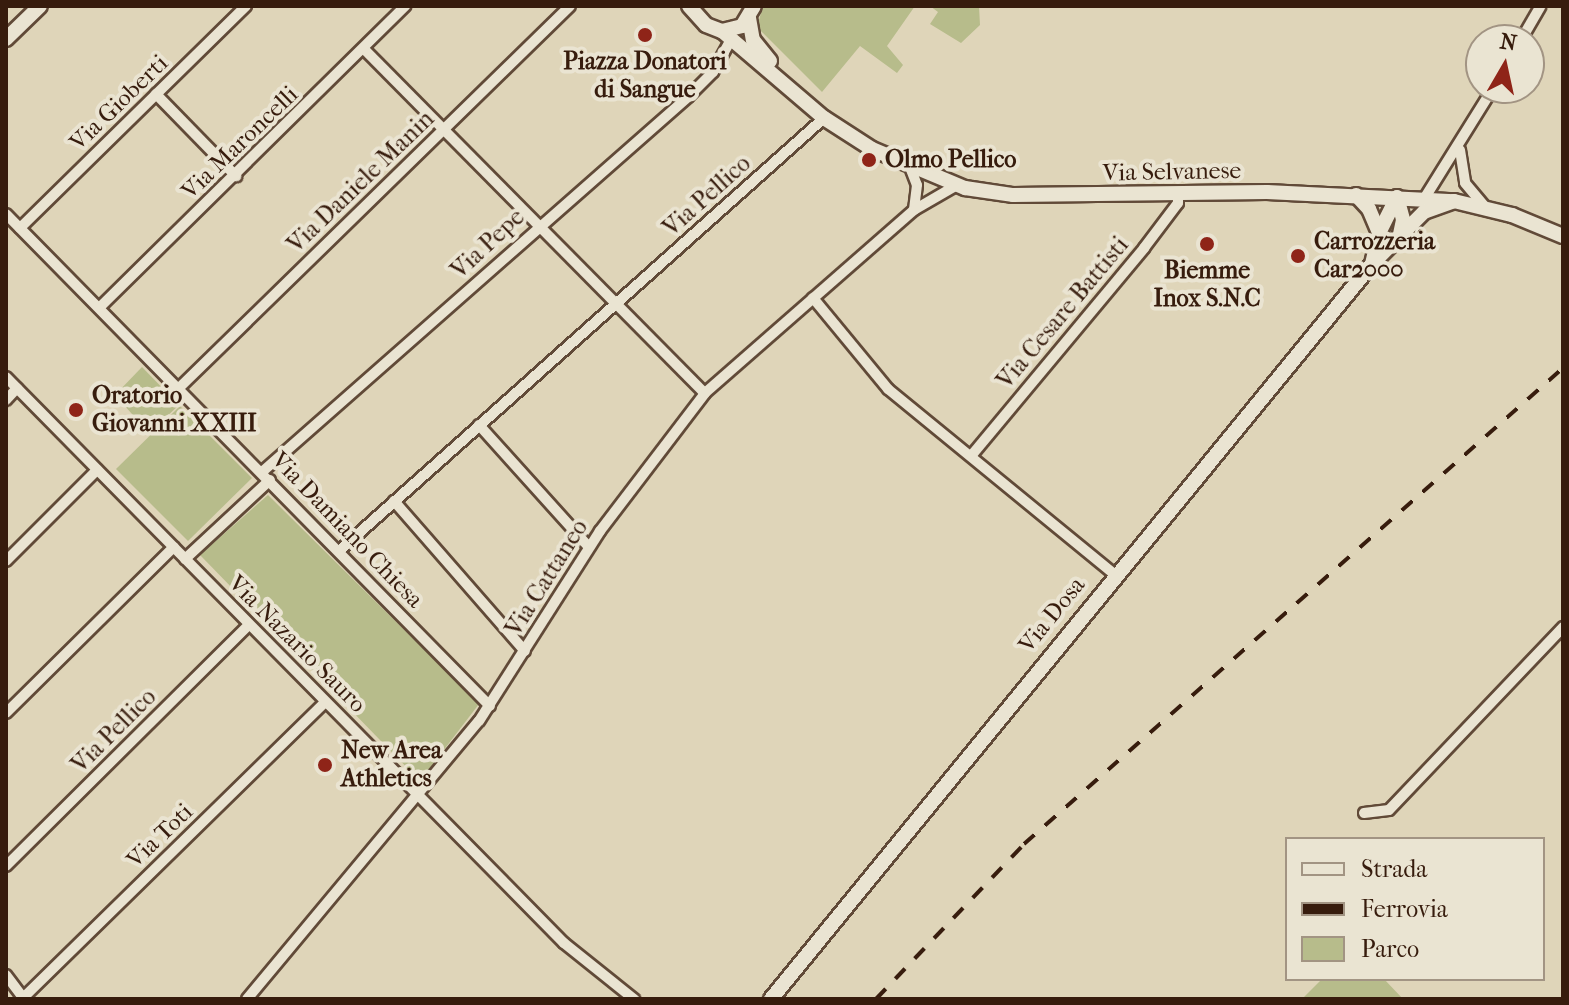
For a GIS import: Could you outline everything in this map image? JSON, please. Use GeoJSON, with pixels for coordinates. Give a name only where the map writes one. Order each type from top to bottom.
{"type":"FeatureCollection","features":[{"type":"Feature","properties":{"kind":"street"},"geometry":{"type":"LineString","coordinates":[[6,39],[40,6]]}},
{"type":"Feature","properties":{"kind":"street","name":"Via Gioberti"},"geometry":{"type":"LineString","coordinates":[[20,228],[246,6]]}},
{"type":"Feature","properties":{"kind":"street","name":"Via Maroncelli"},"geometry":{"type":"LineString","coordinates":[[100,307],[405,6]]}},
{"type":"Feature","properties":{"kind":"street","name":"Via Daniele Manin"},"geometry":{"type":"LineString","coordinates":[[180,387],[570,6]]}},
{"type":"Feature","properties":{"kind":"street"},"geometry":{"type":"LineString","coordinates":[[1530,24],[1541,6]]}},
{"type":"Feature","properties":{"kind":"street","name":"Via Selvanese"},"geometry":{"type":"LineString","coordinates":[[694,8],[706,25],[727,35],[824,118],[910,167],[957,185],[1013,195],[1356,195],[1454,201],[1486,208],[1563,236]]}},
{"type":"Feature","properties":{"kind":"street"},"geometry":{"type":"LineString","coordinates":[[727,35],[753,9]]}},
{"type":"Feature","properties":{"kind":"street","name":"Via Selvanese"},"geometry":{"type":"LineString","coordinates":[[753,9],[753,40],[802,98]]}},
{"type":"Feature","properties":{"kind":"street","name":"Via Pepe"},"geometry":{"type":"LineString","coordinates":[[185,559],[266,476],[539,225],[688,97],[713,72],[727,35]]}},
{"type":"Feature","properties":{"kind":"street"},"geometry":{"type":"LineString","coordinates":[[364,49],[705,393]]}},
{"type":"Feature","properties":{"kind":"street"},"geometry":{"type":"LineString","coordinates":[[156,94],[236,176]]}},
{"type":"Feature","properties":{"kind":"street"},"geometry":{"type":"LineString","coordinates":[[1424,199],[1484,104]]}},
{"type":"Feature","properties":{"kind":"street","name":"Via Pellico"},"geometry":{"type":"LineString","coordinates":[[340,550],[824,118]]}},
{"type":"Feature","properties":{"kind":"street"},"geometry":{"type":"LineString","coordinates":[[1461,144],[1465,183],[1486,208]]}},
{"type":"Feature","properties":{"kind":"street"},"geometry":{"type":"LineString","coordinates":[[910,167],[917,185],[914,210]]}},
{"type":"Feature","properties":{"kind":"street","name":"Via Cattaneo"},"geometry":{"type":"LineString","coordinates":[[914,210],[938,179]]}},
{"type":"Feature","properties":{"kind":"street","name":"Via Cattaneo"},"geometry":{"type":"LineString","coordinates":[[247,999],[419,797],[490,706],[589,547],[705,393],[914,210],[957,185]]}},
{"type":"Feature","properties":{"kind":"street","name":"Via Cesare Battisti"},"geometry":{"type":"LineString","coordinates":[[971,456],[1144,248],[1178,203],[1178,193]]}},
{"type":"Feature","properties":{"kind":"street"},"geometry":{"type":"LineString","coordinates":[[1356,195],[1369,209],[1379,233]]}},
{"type":"Feature","properties":{"kind":"street"},"geometry":{"type":"LineString","coordinates":[[1372,264],[1379,233],[1397,197]]}},
{"type":"Feature","properties":{"kind":"street"},"geometry":{"type":"LineString","coordinates":[[1397,197],[1403,220],[1399,240]]}},
{"type":"Feature","properties":{"kind":"street","name":"Via Dosa"},"geometry":{"type":"LineString","coordinates":[[771,999],[1114,574],[1372,264],[1424,212],[1454,201]]}},
{"type":"Feature","properties":{"kind":"street","name":"Via Damiano Chiesa"},"geometry":{"type":"LineString","coordinates":[[6,214],[180,387],[490,706]]}},
{"type":"Feature","properties":{"kind":"street"},"geometry":{"type":"LineString","coordinates":[[813,298],[888,389],[1114,574]]}},
{"type":"Feature","properties":{"kind":"street","name":"Via Nazario Sauro"},"geometry":{"type":"LineString","coordinates":[[6,377],[576,955],[634,999]]}},
{"type":"Feature","properties":{"kind":"street"},"geometry":{"type":"LineString","coordinates":[[6,400],[17,388]]}},
{"type":"Feature","properties":{"kind":"street"},"geometry":{"type":"LineString","coordinates":[[479,425],[589,547]]}},
{"type":"Feature","properties":{"kind":"street"},"geometry":{"type":"LineString","coordinates":[[6,561],[97,470]]}},
{"type":"Feature","properties":{"kind":"street"},"geometry":{"type":"LineString","coordinates":[[394,501],[525,651]]}},
{"type":"Feature","properties":{"kind":"street"},"geometry":{"type":"LineString","coordinates":[[6,713],[174,547]]}},
{"type":"Feature","properties":{"kind":"street","name":"Via Pellico"},"geometry":{"type":"LineString","coordinates":[[6,866],[249,625]]}},
{"type":"Feature","properties":{"kind":"street"},"geometry":{"type":"LineString","coordinates":[[1364,813],[1389,810],[1563,627]]}},
{"type":"Feature","properties":{"kind":"street","name":"Via Toti"},"geometry":{"type":"LineString","coordinates":[[24,998],[325,702]]}},
{"type":"Feature","properties":{"kind":"street"},"geometry":{"type":"LineString","coordinates":[[6,975],[24,998]]}},
{"type":"Feature","properties":{"kind":"green space"},"geometry":{"type":"Polygon","coordinates":[[[763,6],[915,6],[887,46],[903,65],[897,73],[860,46],[822,92],[757,27],[763,6]]]}},
{"type":"Feature","properties":{"kind":"green space"},"geometry":{"type":"Polygon","coordinates":[[[930,6],[979,6],[980,25],[961,43],[930,24],[938,12],[930,6]]]}},
{"type":"Feature","properties":{"kind":"green space"},"geometry":{"type":"Polygon","coordinates":[[[142,367],[179,405],[149,433],[115,395],[142,367]]]}},
{"type":"Feature","properties":{"kind":"green space"},"geometry":{"type":"Polygon","coordinates":[[[180,406],[252,478],[188,541],[116,469],[180,406]]]}},
{"type":"Feature","properties":{"kind":"green space"},"geometry":{"type":"Polygon","coordinates":[[[268,495],[479,704],[423,777],[416,777],[200,555],[268,495]]]}},
{"type":"Feature","properties":{"kind":"green space"},"geometry":{"type":"Polygon","coordinates":[[[1320,981],[1386,981],[1403,999],[1302,999],[1320,981]]]}},
{"type":"Feature","properties":{"kind":"railway"},"geometry":{"type":"LineString","coordinates":[[876,999],[1024,844],[1563,368]]}},
{"type":"Feature","properties":{"kind":"place","name":"Piazza Donatori di Sangue"},"geometry":{"type":"Point","coordinates":[645,35]}},
{"type":"Feature","properties":{"kind":"place","name":"Olmo Pellico"},"geometry":{"type":"Point","coordinates":[869,160]}},
{"type":"Feature","properties":{"kind":"place","name":"Biemme Inox S.N.C"},"geometry":{"type":"Point","coordinates":[1207,244]}},
{"type":"Feature","properties":{"kind":"place","name":"Carrozzeria Car2000"},"geometry":{"type":"Point","coordinates":[1298,256]}},
{"type":"Feature","properties":{"kind":"place","name":"Oratorio Giovanni XXIII"},"geometry":{"type":"Point","coordinates":[76,410]}},
{"type":"Feature","properties":{"kind":"place","name":"New Area Athletics"},"geometry":{"type":"Point","coordinates":[325,765]}}]}
